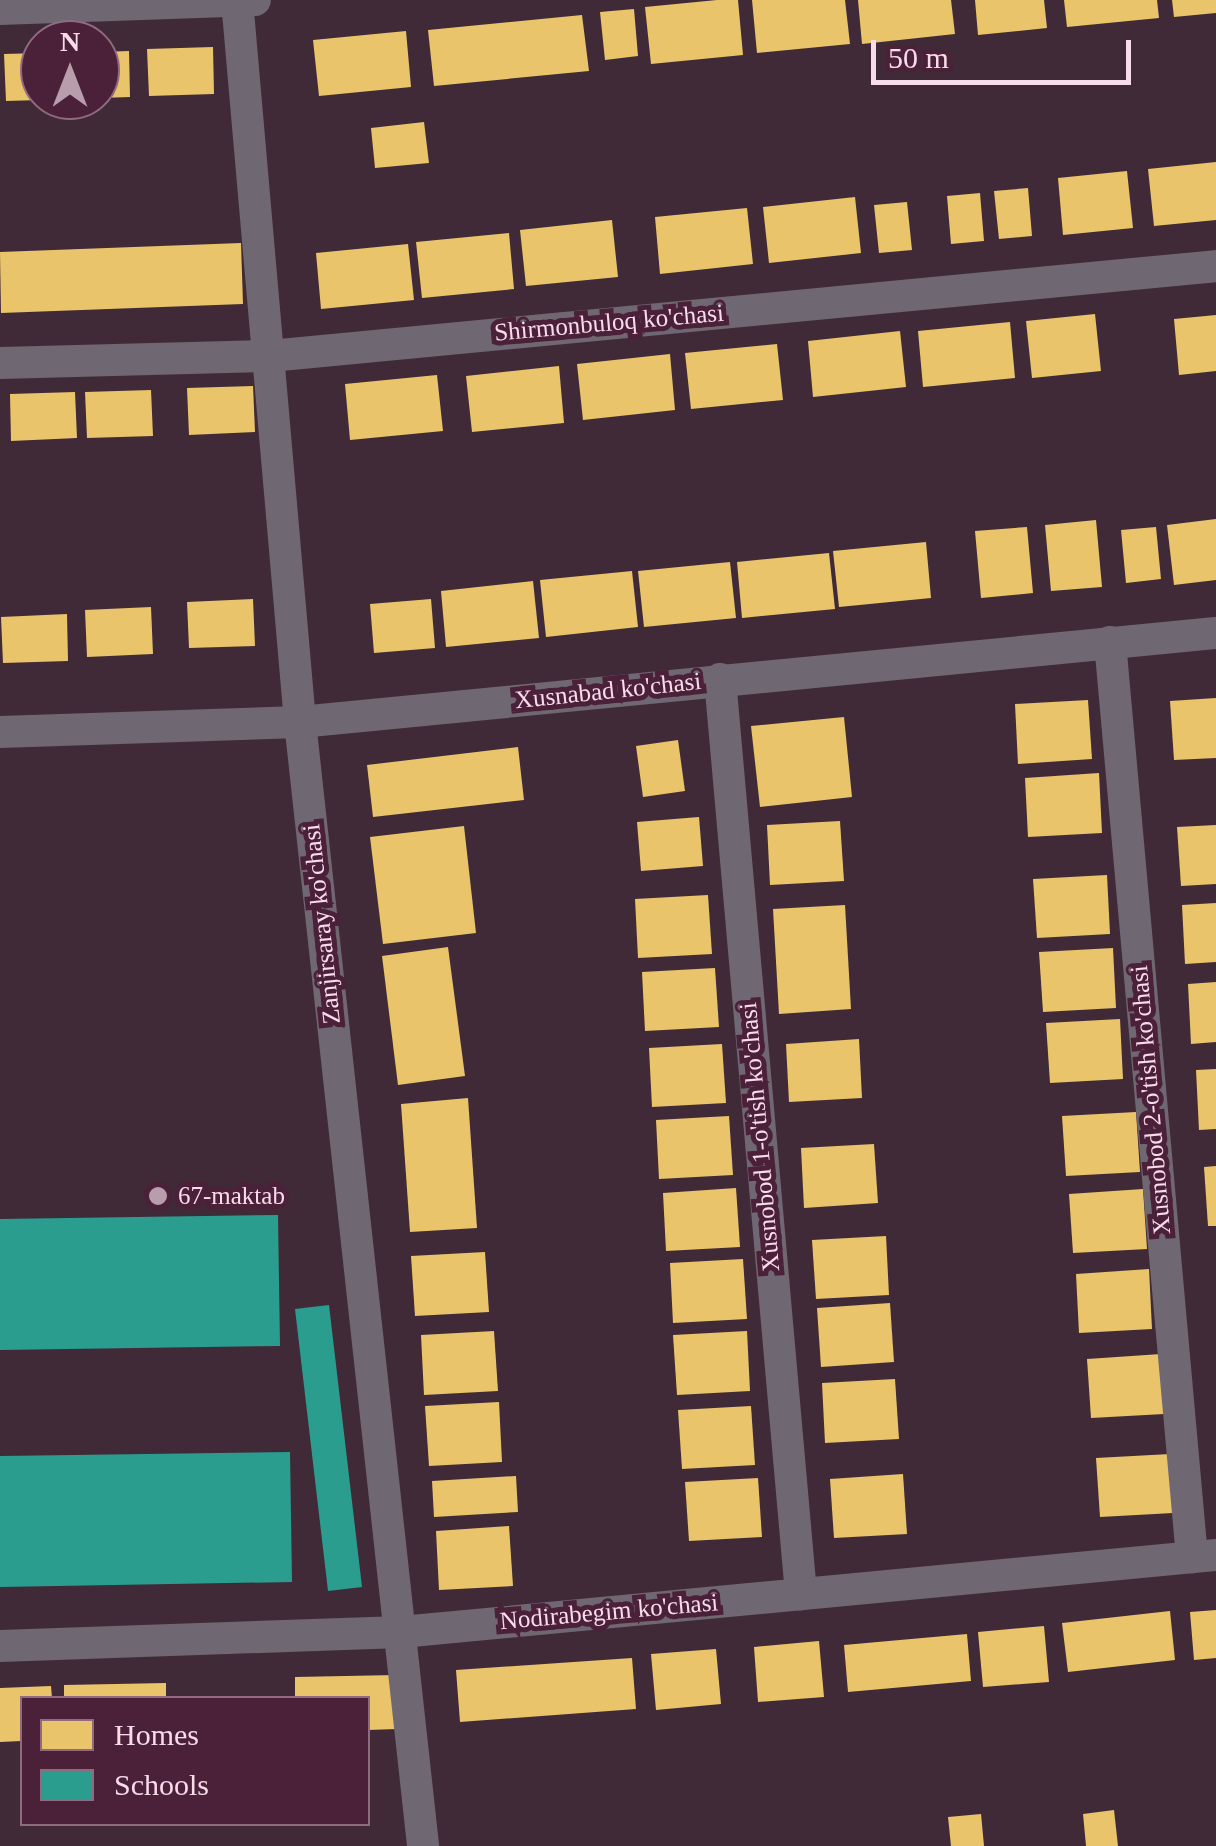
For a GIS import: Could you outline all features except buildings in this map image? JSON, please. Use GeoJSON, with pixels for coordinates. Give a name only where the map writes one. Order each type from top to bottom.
{"type":"FeatureCollection","features":[{"type":"Feature","properties":{"kind":"street"},"geometry":{"type":"LineString","coordinates":[[0,10],[244,1]]}},
{"type":"Feature","properties":{"kind":"street","name":"Zanjirsaray ko'chasi"},"geometry":{"type":"LineString","coordinates":[[244,1],[300,722],[424,1846]]}},
{"type":"Feature","properties":{"kind":"street","name":"Shirmonbuloq ko'chasi"},"geometry":{"type":"LineString","coordinates":[[0,364],[270,356],[1216,266]]}},
{"type":"Feature","properties":{"kind":"street","name":"Xusnabad ko'chasi"},"geometry":{"type":"LineString","coordinates":[[0,732],[300,722],[1216,632]]}},
{"type":"Feature","properties":{"kind":"street","name":"Xusnobod 2-o'tish ko'chasi"},"geometry":{"type":"LineString","coordinates":[[1110,642],[1204,1556]]}},
{"type":"Feature","properties":{"kind":"street","name":"Xusnobod 1-o'tish ko'chasi"},"geometry":{"type":"LineString","coordinates":[[720,679],[800,1594]]}},
{"type":"Feature","properties":{"kind":"street","name":"Nodirabegim ko'chasi"},"geometry":{"type":"LineString","coordinates":[[0,1646],[400,1632],[1204,1556]]}},
{"type":"Feature","properties":{"kind":"place","name":"67-maktab"},"geometry":{"type":"Point","coordinates":[158,1196]}}]}
